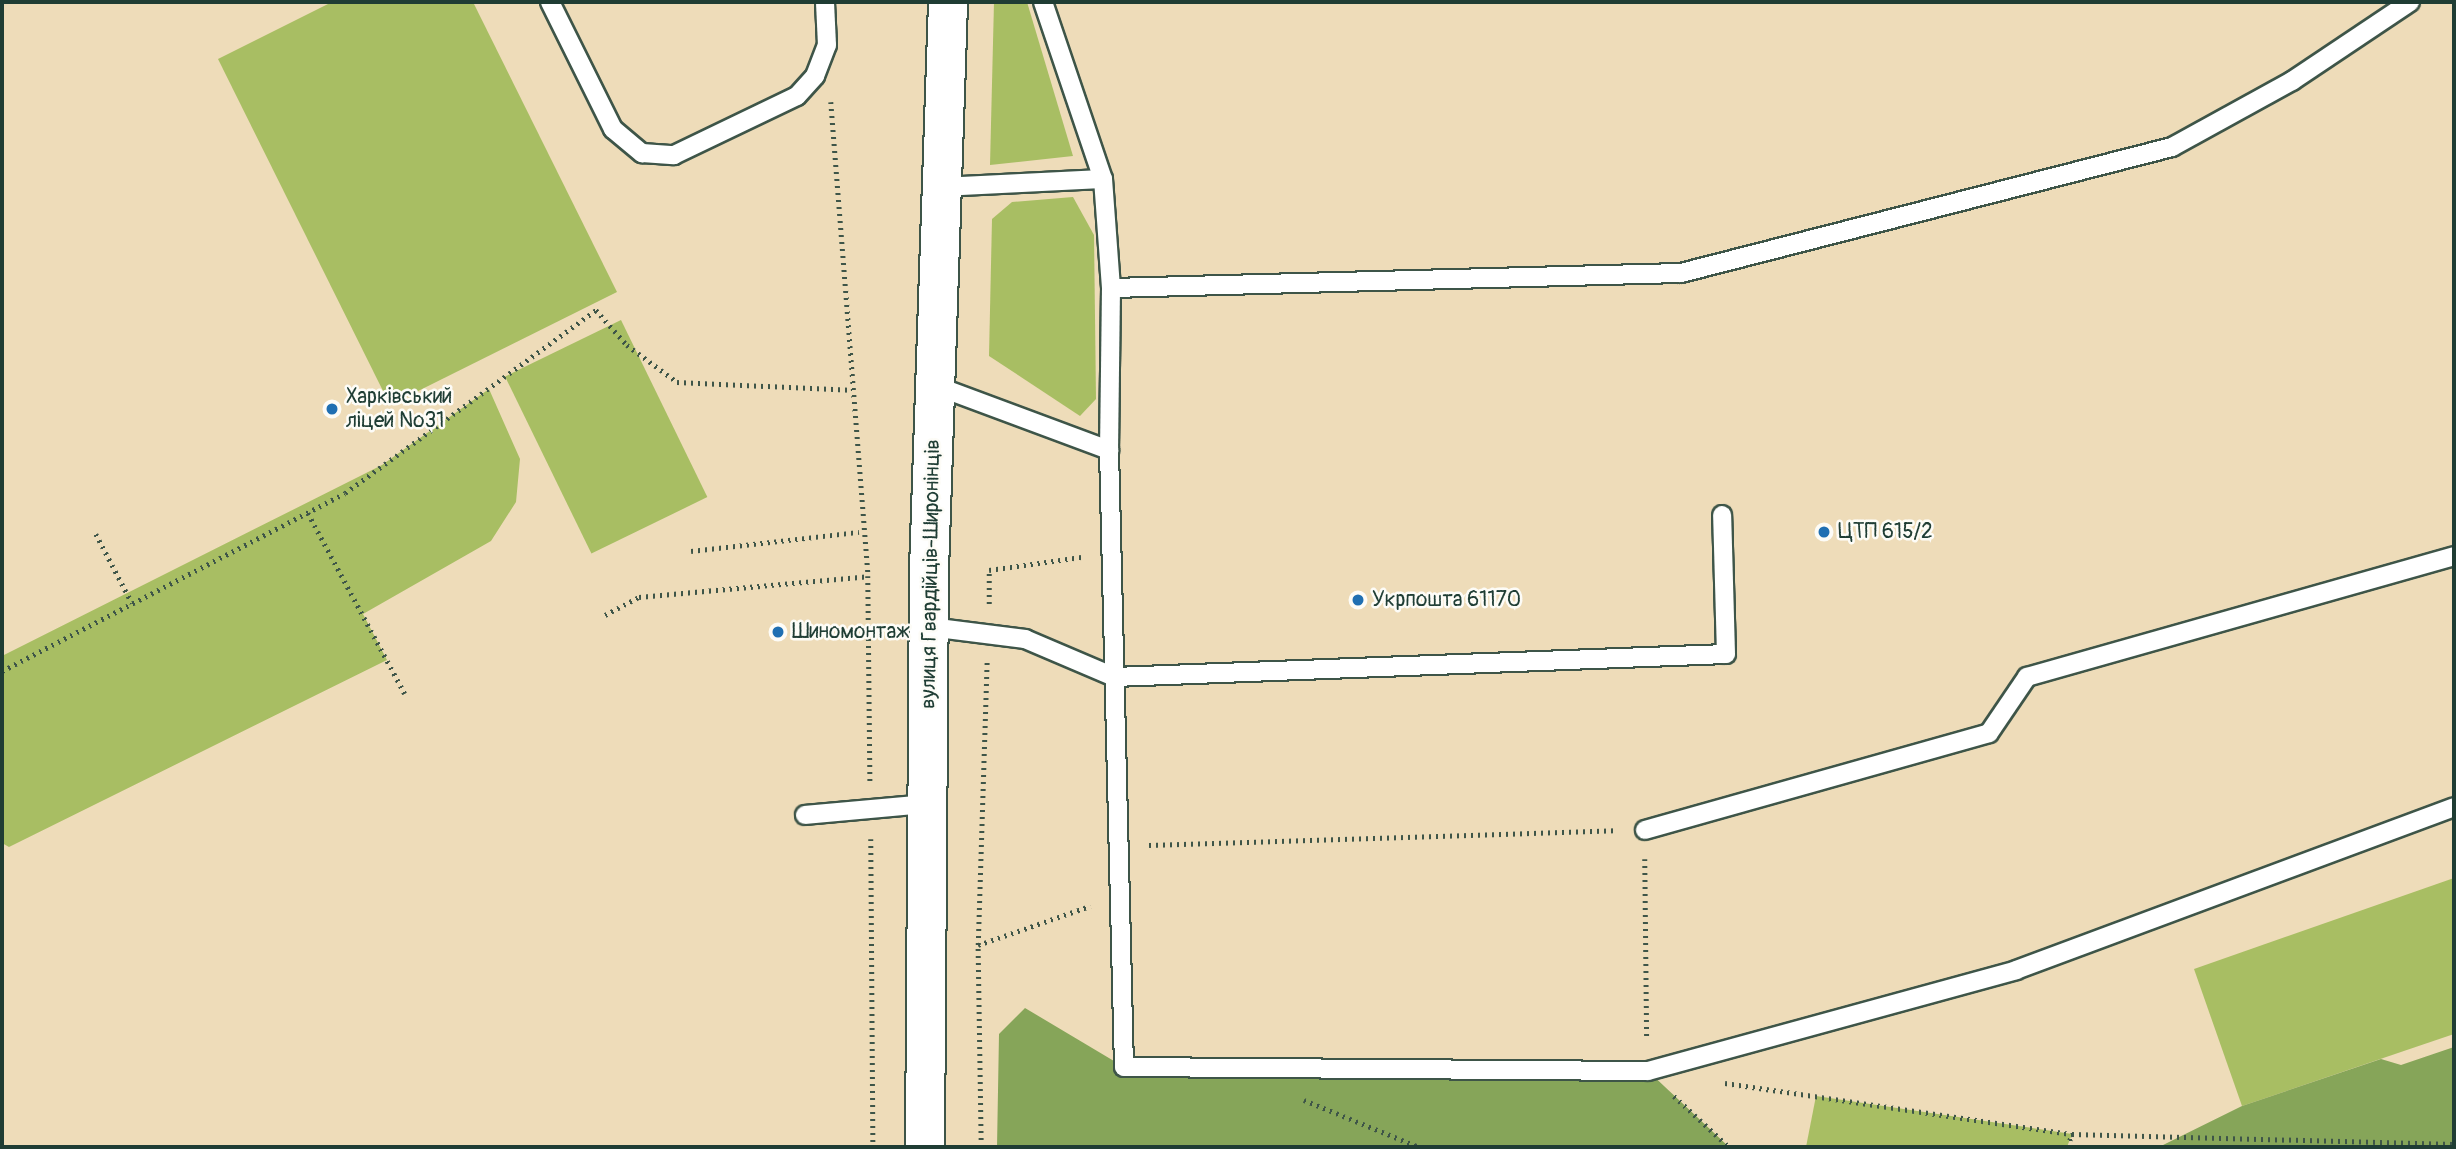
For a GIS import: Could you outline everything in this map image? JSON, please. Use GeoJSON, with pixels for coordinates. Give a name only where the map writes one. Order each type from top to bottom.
{"type":"FeatureCollection","features":[{"type":"Feature","properties":{"kind":"main road","name":"вулиця Гвардійців-Широнінців"},"geometry":{"type":"LineString","coordinates":[[925,1147],[934,384],[948,2]]}},
{"type":"Feature","properties":{"kind":"lane"},"geometry":{"type":"LineString","coordinates":[[550,2],[613,130],[642,153],[674,155],[797,96],[816,75],[827,45],[825,2]]}},
{"type":"Feature","properties":{"kind":"lane"},"geometry":{"type":"LineString","coordinates":[[1043,2],[1103,179],[1111,288],[1109,450],[1116,897],[1124,1067],[1648,1071],[2016,970],[2454,807]]}},
{"type":"Feature","properties":{"kind":"lane"},"geometry":{"type":"LineString","coordinates":[[1111,288],[1681,273],[2172,147],[2292,81],[2410,2]]}},
{"type":"Feature","properties":{"kind":"lane"},"geometry":{"type":"LineString","coordinates":[[940,187],[1103,179]]}},
{"type":"Feature","properties":{"kind":"lane"},"geometry":{"type":"LineString","coordinates":[[934,384],[1109,450]]}},
{"type":"Feature","properties":{"kind":"lane"},"geometry":{"type":"LineString","coordinates":[[930,627],[1025,639],[1114,677],[1726,654],[1722,515]]}},
{"type":"Feature","properties":{"kind":"lane"},"geometry":{"type":"LineString","coordinates":[[1645,830],[1989,733],[2027,677],[2454,556]]}},
{"type":"Feature","properties":{"kind":"lane"},"geometry":{"type":"LineString","coordinates":[[805,815],[927,804]]}},
{"type":"Feature","properties":{"kind":"path"},"geometry":{"type":"LineString","coordinates":[[827,45],[859,532],[867,576],[874,1033],[873,1147]]}},
{"type":"Feature","properties":{"kind":"path"},"geometry":{"type":"LineString","coordinates":[[2,671],[345,494],[596,310],[627,345],[677,382],[850,390]]}},
{"type":"Feature","properties":{"kind":"path"},"geometry":{"type":"LineString","coordinates":[[308,513],[405,694]]}},
{"type":"Feature","properties":{"kind":"path"},"geometry":{"type":"LineString","coordinates":[[691,551],[859,532]]}},
{"type":"Feature","properties":{"kind":"path"},"geometry":{"type":"LineString","coordinates":[[96,534],[131,603]]}},
{"type":"Feature","properties":{"kind":"path"},"geometry":{"type":"LineString","coordinates":[[981,1147],[982,1035],[978,945],[989,570],[1111,552]]}},
{"type":"Feature","properties":{"kind":"path"},"geometry":{"type":"LineString","coordinates":[[605,615],[639,597],[867,576]]}},
{"type":"Feature","properties":{"kind":"path"},"geometry":{"type":"LineString","coordinates":[[1117,846],[1645,830],[1648,1071],[1729,1147]]}},
{"type":"Feature","properties":{"kind":"path"},"geometry":{"type":"LineString","coordinates":[[978,945],[1116,897]]}},
{"type":"Feature","properties":{"kind":"path"},"geometry":{"type":"LineString","coordinates":[[1713,1081],[2072,1134],[2454,1144]]}},
{"type":"Feature","properties":{"kind":"path"},"geometry":{"type":"LineString","coordinates":[[1294,1096],[1419,1147]]}},
{"type":"Feature","properties":{"kind":"path"},"geometry":{"type":"LineString","coordinates":[[2067,1147],[2072,1134]]}},
{"type":"Feature","properties":{"kind":"green space"},"geometry":{"type":"Polygon","coordinates":[[[332,2],[473,2],[617,292],[390,405],[218,59],[332,2]]]}},
{"type":"Feature","properties":{"kind":"green space"},"geometry":{"type":"Polygon","coordinates":[[[994,2],[1027,2],[1073,156],[990,165],[994,2]]]}},
{"type":"Feature","properties":{"kind":"green space"},"geometry":{"type":"Polygon","coordinates":[[[1073,197],[1094,235],[1096,399],[1080,416],[989,356],[992,219],[1012,202],[1073,197]]]}},
{"type":"Feature","properties":{"kind":"green space"},"geometry":{"type":"Polygon","coordinates":[[[621,320],[707,497],[591,554],[505,377],[621,320]]]}},
{"type":"Feature","properties":{"kind":"green space"},"geometry":{"type":"Polygon","coordinates":[[[489,389],[520,459],[516,502],[491,541],[363,614],[387,660],[9,847],[2,843],[2,656],[382,465],[489,389]]]}},
{"type":"Feature","properties":{"kind":"green space"},"geometry":{"type":"Polygon","coordinates":[[[2454,878],[2454,1034],[2242,1106],[2194,969],[2454,878]]]}},
{"type":"Feature","properties":{"kind":"green space"},"geometry":{"type":"Polygon","coordinates":[[[1025,1008],[1124,1067],[1648,1071],[1729,1147],[997,1147],[999,1034],[1025,1008]]]}},
{"type":"Feature","properties":{"kind":"green space"},"geometry":{"type":"Polygon","coordinates":[[[2454,1047],[2454,1147],[2159,1147],[2242,1106],[2381,1059],[2401,1065],[2454,1047]]]}},
{"type":"Feature","properties":{"kind":"green space"},"geometry":{"type":"Polygon","coordinates":[[[1816,1096],[2072,1134],[2067,1147],[1806,1147],[1816,1096]]]}},
{"type":"Feature","properties":{"kind":"place","name":"Харківський ліцей №31"},"geometry":{"type":"Point","coordinates":[332,409]}},
{"type":"Feature","properties":{"kind":"place","name":"ЦТП 615/2"},"geometry":{"type":"Point","coordinates":[1824,532]}},
{"type":"Feature","properties":{"kind":"place","name":"Укрпошта 61170"},"geometry":{"type":"Point","coordinates":[1358,600]}},
{"type":"Feature","properties":{"kind":"place","name":"Шиномонтаж"},"geometry":{"type":"Point","coordinates":[778,632]}}]}
